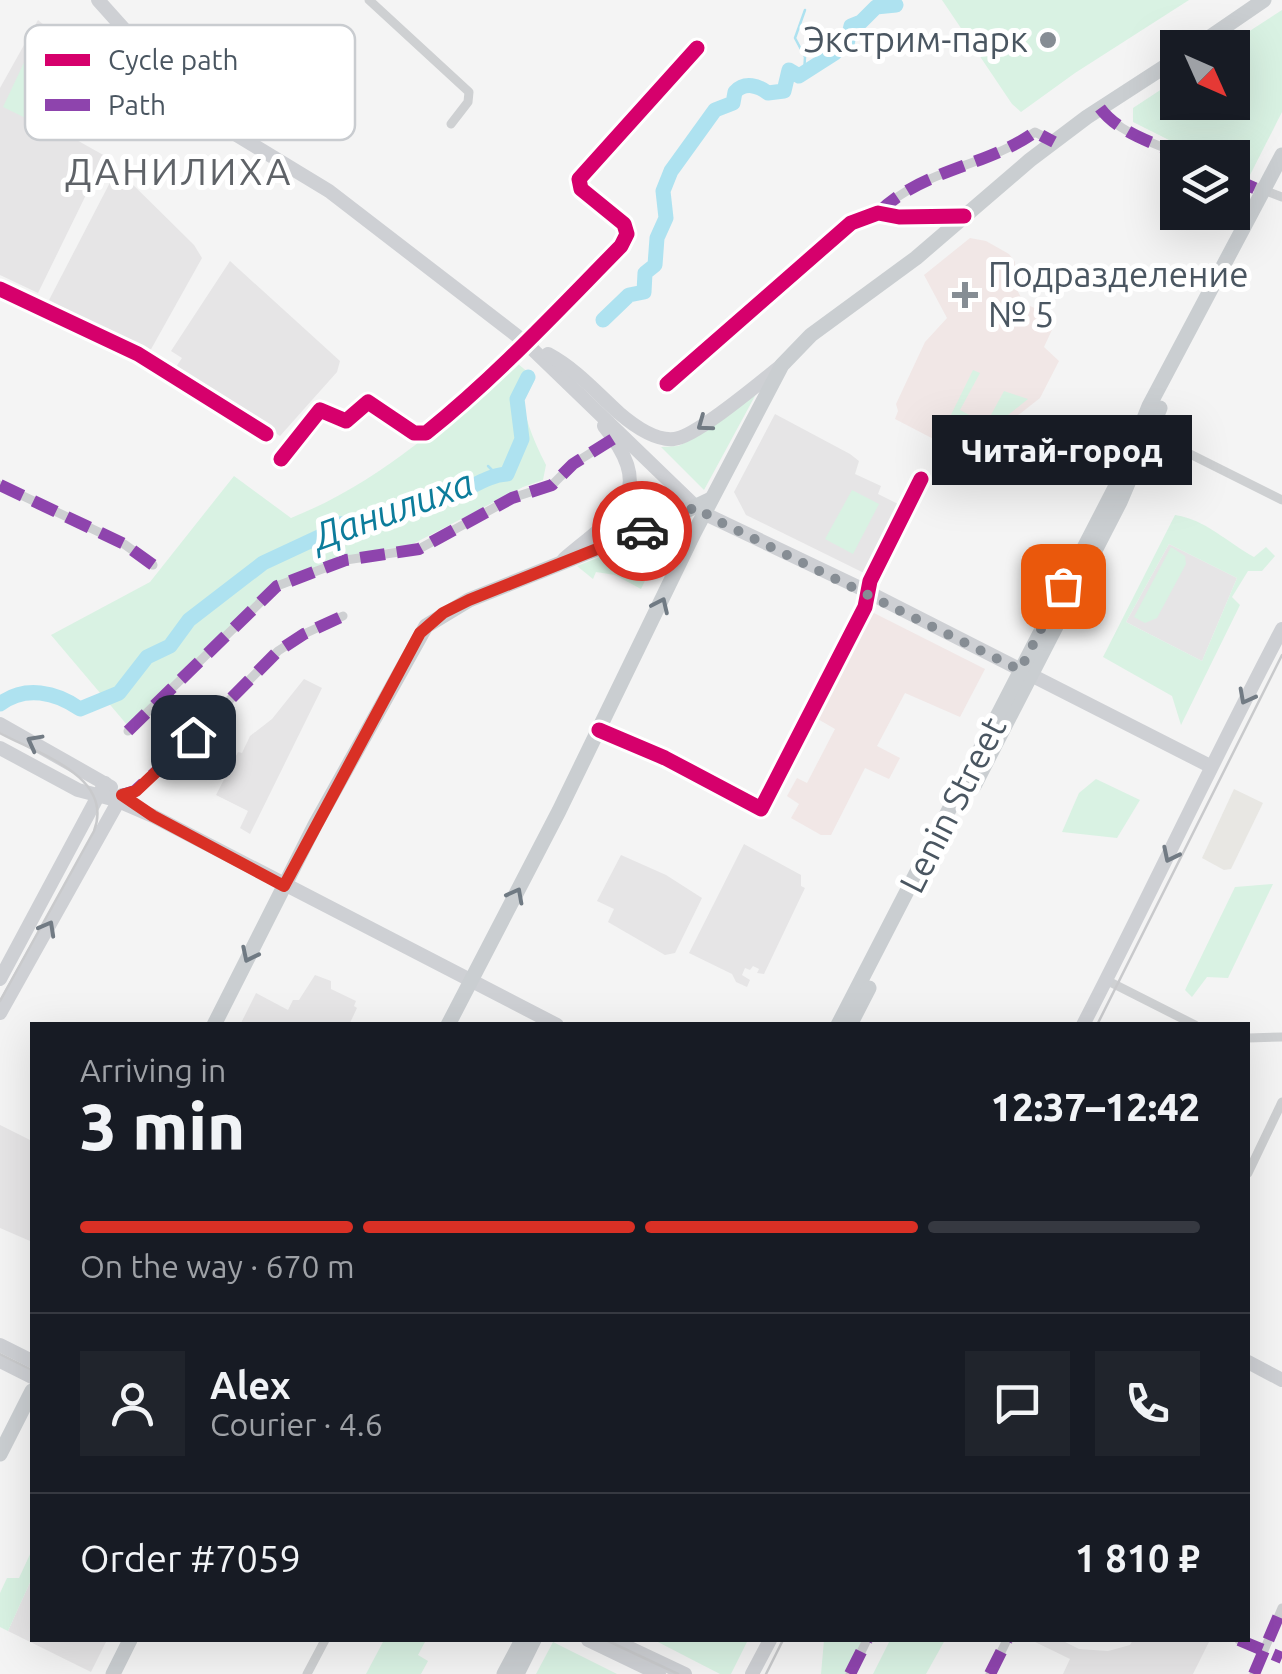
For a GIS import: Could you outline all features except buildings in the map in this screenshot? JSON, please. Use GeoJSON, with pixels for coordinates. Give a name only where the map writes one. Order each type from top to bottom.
{"type":"FeatureCollection","features":[{"type":"Feature","properties":{"kind":"main road"},"geometry":{"type":"LineString","coordinates":[[98,0],[120,25]]}},
{"type":"Feature","properties":{"kind":"main road"},"geometry":{"type":"LineString","coordinates":[[1220,30],[1264,0]]}},
{"type":"Feature","properties":{"kind":"main road"},"geometry":{"type":"LineString","coordinates":[[523,344],[579,374],[632,424],[668,439],[682,438],[782,365],[811,335],[906,266],[1054,142],[1160,70]]}},
{"type":"Feature","properties":{"kind":"main road"},"geometry":{"type":"LineString","coordinates":[[245,140],[329,191],[434,271],[523,344],[704,506],[1210,766]]}},
{"type":"Feature","properties":{"kind":"main road","name":"Lenin Street"},"geometry":{"type":"LineString","coordinates":[[1273,194],[1282,155]]}},
{"type":"Feature","properties":{"kind":"main road","name":"Lenin Street"},"geometry":{"type":"LineString","coordinates":[[840,1022],[1120,502],[1144,431],[1282,176]]}},
{"type":"Feature","properties":{"kind":"main road"},"geometry":{"type":"LineString","coordinates":[[523,344],[614,439],[630,470],[629,495],[618,510],[556,566]]}},
{"type":"Feature","properties":{"kind":"main road"},"geometry":{"type":"LineString","coordinates":[[450,1022],[599,730],[704,506],[782,365]]}},
{"type":"Feature","properties":{"kind":"main road"},"geometry":{"type":"LineString","coordinates":[[216,1022],[346,766],[426,626],[469,600],[704,506]]}},
{"type":"Feature","properties":{"kind":"main road"},"geometry":{"type":"LineString","coordinates":[[1085,1022],[1172,852],[1210,766],[1282,629]]}},
{"type":"Feature","properties":{"kind":"main road","name":"Lenin Street"},"geometry":{"type":"LineString","coordinates":[[851,1022],[1025,672]]}},
{"type":"Feature","properties":{"kind":"main road"},"geometry":{"type":"LineString","coordinates":[[0,724],[67,760],[101,790]]}},
{"type":"Feature","properties":{"kind":"main road"},"geometry":{"type":"LineString","coordinates":[[0,748],[57,779],[120,798],[551,1022]]}},
{"type":"Feature","properties":{"kind":"main road"},"geometry":{"type":"LineString","coordinates":[[0,979],[101,790]]}},
{"type":"Feature","properties":{"kind":"main road"},"geometry":{"type":"LineString","coordinates":[[0,1014],[120,798]]}},
{"type":"Feature","properties":{"kind":"main road"},"geometry":{"type":"LineString","coordinates":[[0,1345],[30,1360]]}},
{"type":"Feature","properties":{"kind":"main road"},"geometry":{"type":"LineString","coordinates":[[0,1361],[30,1376]]}},
{"type":"Feature","properties":{"kind":"main road"},"geometry":{"type":"LineString","coordinates":[[1250,1363],[1282,1380]]}},
{"type":"Feature","properties":{"kind":"main road"},"geometry":{"type":"LineString","coordinates":[[0,1454],[30,1395]]}},
{"type":"Feature","properties":{"kind":"main road"},"geometry":{"type":"LineString","coordinates":[[113,1674],[129,1642]]}},
{"type":"Feature","properties":{"kind":"main road"},"geometry":{"type":"LineString","coordinates":[[504,1674],[521,1642]]}},
{"type":"Feature","properties":{"kind":"main road"},"geometry":{"type":"LineString","coordinates":[[516,1674],[533,1642]]}},
{"type":"Feature","properties":{"kind":"main road"},"geometry":{"type":"LineString","coordinates":[[592,1642],[659,1674]]}},
{"type":"Feature","properties":{"kind":"main road"},"geometry":{"type":"LineString","coordinates":[[616,1642],[685,1674]]}},
{"type":"Feature","properties":{"kind":"main road"},"geometry":{"type":"LineString","coordinates":[[752,1674],[769,1642]]}},
{"type":"Feature","properties":{"kind":"street"},"geometry":{"type":"LineString","coordinates":[[369,0],[469,92],[468,102],[451,124]]}},
{"type":"Feature","properties":{"kind":"street"},"geometry":{"type":"LineString","coordinates":[[277,442],[285,454],[320,410],[346,421],[368,402],[418,434],[428,432],[482,386],[625,243],[628,234],[624,224],[585,194],[580,179],[697,48]]}},
{"type":"Feature","properties":{"kind":"street"},"geometry":{"type":"LineString","coordinates":[[1100,108],[1130,132],[1160,145]]}},
{"type":"Feature","properties":{"kind":"street"},"geometry":{"type":"LineString","coordinates":[[667,384],[844,227],[878,213],[916,184],[1015,145],[1035,132],[1054,142]]}},
{"type":"Feature","properties":{"kind":"street"},"geometry":{"type":"LineString","coordinates":[[878,213],[899,217],[964,216]]}},
{"type":"Feature","properties":{"kind":"street"},"geometry":{"type":"LineString","coordinates":[[0,289],[138,354],[266,434]]}},
{"type":"Feature","properties":{"kind":"street"},"geometry":{"type":"LineString","coordinates":[[1144,431],[1282,500]]}},
{"type":"Feature","properties":{"kind":"street"},"geometry":{"type":"LineString","coordinates":[[128,731],[278,586],[346,560],[420,549],[512,498],[552,484],[570,466],[614,439]]}},
{"type":"Feature","properties":{"kind":"street"},"geometry":{"type":"LineString","coordinates":[[599,730],[665,758],[760,809],[865,607],[870,581],[922,480]]}},
{"type":"Feature","properties":{"kind":"street"},"geometry":{"type":"LineString","coordinates":[[0,485],[124,544],[152,566]]}},
{"type":"Feature","properties":{"kind":"street"},"geometry":{"type":"LineString","coordinates":[[120,798],[136,791],[183,748],[278,650],[342,616]]}},
{"type":"Feature","properties":{"kind":"street"},"geometry":{"type":"LineString","coordinates":[[1106,980],[1189,1022]]}},
{"type":"Feature","properties":{"kind":"street"},"geometry":{"type":"LineString","coordinates":[[1250,1038],[1282,1038]]}},
{"type":"Feature","properties":{"kind":"street"},"geometry":{"type":"LineString","coordinates":[[1250,1168],[1282,1102]]}},
{"type":"Feature","properties":{"kind":"street"},"geometry":{"type":"LineString","coordinates":[[1254,1674],[1282,1608]]}},
{"type":"Feature","properties":{"kind":"street"},"geometry":{"type":"LineString","coordinates":[[306,1674],[324,1642]]}},
{"type":"Feature","properties":{"kind":"street"},"geometry":{"type":"LineString","coordinates":[[850,1674],[866,1642]]}},
{"type":"Feature","properties":{"kind":"street"},"geometry":{"type":"LineString","coordinates":[[990,1674],[1006,1642]]}},
{"type":"Feature","properties":{"kind":"street"},"geometry":{"type":"LineString","coordinates":[[1243,1642],[1262,1652]]}},
{"type":"Feature","properties":{"kind":"shaded area"},"geometry":{"type":"Polygon","coordinates":[[[25,43],[25,140],[77,140],[105,156],[38,293],[0,275],[0,88],[25,43]]]}},
{"type":"Feature","properties":{"kind":"shaded area"},"geometry":{"type":"Polygon","coordinates":[[[117,169],[194,245],[202,258],[150,351],[49,300],[117,169]]]}},
{"type":"Feature","properties":{"kind":"shaded area"},"geometry":{"type":"Polygon","coordinates":[[[970,238],[986,241],[1009,254],[1015,262],[1015,286],[1024,303],[1057,319],[1044,347],[1059,361],[1040,398],[1021,413],[985,437],[957,439],[947,446],[895,419],[896,404],[925,342],[947,318],[924,275],[970,238]]]}},
{"type":"Feature","properties":{"kind":"shaded area"},"geometry":{"type":"Polygon","coordinates":[[[230,261],[340,361],[337,372],[280,436],[176,367],[182,358],[171,351],[230,261]]]}},
{"type":"Feature","properties":{"kind":"shaded area"},"geometry":{"type":"Polygon","coordinates":[[[775,414],[850,454],[859,461],[855,474],[881,486],[878,494],[900,505],[864,573],[746,515],[734,492],[775,414]]]}},
{"type":"Feature","properties":{"kind":"shaded area"},"geometry":{"type":"Polygon","coordinates":[[[1169,544],[1237,578],[1202,661],[1126,622],[1169,544]]]}},
{"type":"Feature","properties":{"kind":"shaded area"},"geometry":{"type":"Polygon","coordinates":[[[870,611],[985,669],[960,717],[905,693],[877,746],[900,758],[889,779],[865,768],[831,835],[821,835],[791,818],[799,804],[787,796],[797,778],[807,783],[835,729],[816,718],[870,611]]]}},
{"type":"Feature","properties":{"kind":"shaded area"},"geometry":{"type":"Polygon","coordinates":[[[304,679],[322,688],[250,834],[240,828],[248,811],[216,795],[250,736],[272,719],[304,679]]]}},
{"type":"Feature","properties":{"kind":"shaded area"},"geometry":{"type":"Polygon","coordinates":[[[1234,789],[1263,803],[1231,869],[1224,870],[1202,858],[1234,789]]]}},
{"type":"Feature","properties":{"kind":"shaded area"},"geometry":{"type":"Polygon","coordinates":[[[744,844],[801,875],[801,886],[805,888],[764,974],[757,973],[759,969],[753,966],[750,970],[745,968],[742,975],[750,980],[747,987],[736,982],[732,974],[689,953],[744,844]]]}},
{"type":"Feature","properties":{"kind":"shaded area"},"geometry":{"type":"Polygon","coordinates":[[[621,855],[666,875],[702,898],[675,953],[665,955],[608,922],[614,909],[597,901],[621,855]]]}},
{"type":"Feature","properties":{"kind":"shaded area"},"geometry":{"type":"Polygon","coordinates":[[[315,975],[331,981],[331,989],[356,1001],[357,1008],[350,1022],[242,1022],[256,993],[288,1010],[293,1000],[299,1000],[315,975]]]}},
{"type":"Feature","properties":{"kind":"shaded area"},"geometry":{"type":"Polygon","coordinates":[[[0,1125],[30,1140],[30,1241],[0,1228],[0,1125]]]}},
{"type":"Feature","properties":{"kind":"shaded area"},"geometry":{"type":"Polygon","coordinates":[[[30,1582],[30,1642],[8,1631],[30,1582]]]}},
{"type":"Feature","properties":{"kind":"shaded area"},"geometry":{"type":"Polygon","coordinates":[[[30,1642],[106,1642],[91,1672],[30,1642]]]}},
{"type":"Feature","properties":{"kind":"shaded area"},"geometry":{"type":"Polygon","coordinates":[[[1035,1642],[1065,1642],[1079,1649],[1108,1651],[1132,1642],[1209,1642],[1193,1674],[1063,1674],[1070,1659],[1035,1642]]]}},
{"type":"Feature","properties":{"kind":"green space","name":"Экстрим-парк"},"geometry":{"type":"Polygon","coordinates":[[[942,0],[1189,0],[1021,112],[942,0]]]}},
{"type":"Feature","properties":{"kind":"green space"},"geometry":{"type":"Polygon","coordinates":[[[1282,10],[1282,112],[1250,175],[1250,140],[1169,140],[1133,122],[1133,108],[1160,90],[1160,120],[1250,120],[1250,31],[1282,10]]]}},
{"type":"Feature","properties":{"kind":"green space"},"geometry":{"type":"Polygon","coordinates":[[[25,60],[25,118],[3,107],[25,60]]]}},
{"type":"Feature","properties":{"kind":"green space"},"geometry":{"type":"Polygon","coordinates":[[[512,359],[529,373],[520,386],[529,427],[546,465],[543,480],[407,547],[375,550],[328,562],[275,584],[128,726],[51,635],[150,582],[234,476],[291,518],[382,469],[436,428],[512,359]]]}},
{"type":"Feature","properties":{"kind":"green space"},"geometry":{"type":"Polygon","coordinates":[[[973,370],[980,373],[960,410],[986,424],[1004,391],[1028,399],[987,432],[957,439],[945,427],[973,370]]]}},
{"type":"Feature","properties":{"kind":"green space"},"geometry":{"type":"Polygon","coordinates":[[[762,383],[704,490],[661,447],[691,440],[762,383]]]}},
{"type":"Feature","properties":{"kind":"green space"},"geometry":{"type":"Polygon","coordinates":[[[852,490],[879,504],[853,554],[825,539],[852,490]]]}},
{"type":"Feature","properties":{"kind":"green space"},"geometry":{"type":"Polygon","coordinates":[[[1175,515],[1206,526],[1254,557],[1266,547],[1275,556],[1262,571],[1248,571],[1232,597],[1240,605],[1181,725],[1172,696],[1103,657],[1175,515]],[[1169,544],[1126,622],[1202,661],[1237,578],[1169,544]]]}},
{"type":"Feature","properties":{"kind":"green space"},"geometry":{"type":"Polygon","coordinates":[[[670,529],[641,589],[615,575],[596,572],[593,579],[577,566],[670,529]]]}},
{"type":"Feature","properties":{"kind":"green space"},"geometry":{"type":"Polygon","coordinates":[[[1171,547],[1185,556],[1186,564],[1157,618],[1145,623],[1134,617],[1171,547]]]}},
{"type":"Feature","properties":{"kind":"green space"},"geometry":{"type":"Polygon","coordinates":[[[1096,779],[1140,800],[1117,838],[1062,832],[1079,793],[1096,779]]]}},
{"type":"Feature","properties":{"kind":"green space"},"geometry":{"type":"Polygon","coordinates":[[[1273,884],[1228,978],[1207,977],[1192,997],[1185,990],[1235,887],[1273,884]]]}},
{"type":"Feature","properties":{"kind":"green space"},"geometry":{"type":"Polygon","coordinates":[[[30,1554],[30,1582],[8,1631],[0,1627],[0,1593],[7,1578],[19,1578],[30,1554]]]}},
{"type":"Feature","properties":{"kind":"green space"},"geometry":{"type":"Polygon","coordinates":[[[383,1642],[425,1642],[418,1655],[428,1661],[421,1674],[366,1674],[383,1642]]]}},
{"type":"Feature","properties":{"kind":"green space"},"geometry":{"type":"Polygon","coordinates":[[[553,1642],[617,1674],[536,1674],[553,1642]]]}},
{"type":"Feature","properties":{"kind":"green space"},"geometry":{"type":"Polygon","coordinates":[[[658,1642],[747,1642],[731,1674],[720,1674],[658,1642]]]}},
{"type":"Feature","properties":{"kind":"green space"},"geometry":{"type":"Polygon","coordinates":[[[824,1642],[862,1642],[846,1674],[821,1674],[824,1642]]]}},
{"type":"Feature","properties":{"kind":"green space"},"geometry":{"type":"Polygon","coordinates":[[[889,1642],[944,1642],[926,1674],[873,1674],[889,1642]]]}},
{"type":"Feature","properties":{"kind":"waterway","name":"Данилиха"},"geometry":{"type":"LineString","coordinates":[[603,320],[629,295],[644,292],[645,273],[655,265],[657,238],[666,218],[663,191],[671,171],[715,110],[733,103],[735,92],[743,87],[756,87],[768,93],[784,91],[789,70],[799,76],[835,53],[836,47],[847,44],[851,26],[876,7],[896,5]]}},
{"type":"Feature","properties":{"kind":"waterway"},"geometry":{"type":"LineString","coordinates":[[804,74],[805,57],[795,38],[805,10]]}},
{"type":"Feature","properties":{"kind":"waterway","name":"Данилиха"},"geometry":{"type":"LineString","coordinates":[[0,704],[20,694],[40,693],[61,698],[80,709],[119,693],[147,657],[170,646],[189,620],[263,563],[321,536],[336,524],[376,522],[406,510],[418,498],[444,498],[507,474],[522,439],[517,399],[528,377]]}},
{"type":"Feature","properties":{"kind":"waterway"},"geometry":{"type":"LineString","coordinates":[[488,466],[495,473]]}},
{"type":"Feature","properties":{"kind":"tram line"},"geometry":{"type":"LineString","coordinates":[[1098,1022],[1282,655]]}},
{"type":"Feature","properties":{"kind":"tram line"},"geometry":{"type":"LineString","coordinates":[[0,733],[51,758],[83,781],[93,795],[97,812],[94,831],[0,1001]]}},
{"type":"Feature","properties":{"kind":"tram line"},"geometry":{"type":"LineString","coordinates":[[0,1354],[30,1369]]}},
{"type":"Feature","properties":{"kind":"tram line"},"geometry":{"type":"LineString","coordinates":[[610,1642],[678,1674]]}},
{"type":"Feature","properties":{"kind":"tram line"},"geometry":{"type":"LineString","coordinates":[[766,1674],[782,1642]]}},
{"type":"Feature","properties":{"kind":"marked path"},"geometry":{"type":"LineString","coordinates":[[1100,108],[1118,125],[1160,146]]}},
{"type":"Feature","properties":{"kind":"marked path"},"geometry":{"type":"LineString","coordinates":[[878,213],[914,187],[1016,144],[1035,132],[1054,142]]}},
{"type":"Feature","properties":{"kind":"marked path"},"geometry":{"type":"LineString","coordinates":[[1250,186],[1263,192]]}},
{"type":"Feature","properties":{"kind":"marked path"},"geometry":{"type":"LineString","coordinates":[[128,731],[277,586],[346,560],[419,549],[512,498],[552,485],[573,464],[613,439]]}},
{"type":"Feature","properties":{"kind":"marked path"},"geometry":{"type":"LineString","coordinates":[[0,485],[124,544],[153,565]]}},
{"type":"Feature","properties":{"kind":"marked path"},"geometry":{"type":"LineString","coordinates":[[122,795],[135,791],[183,747],[278,651],[343,616]]}},
{"type":"Feature","properties":{"kind":"marked path"},"geometry":{"type":"LineString","coordinates":[[1254,1674],[1282,1608]]}},
{"type":"Feature","properties":{"kind":"marked path"},"geometry":{"type":"LineString","coordinates":[[850,1674],[866,1642]]}},
{"type":"Feature","properties":{"kind":"marked path"},"geometry":{"type":"LineString","coordinates":[[990,1674],[1006,1642]]}},
{"type":"Feature","properties":{"kind":"marked path"},"geometry":{"type":"LineString","coordinates":[[1244,1642],[1282,1658]]}},
{"type":"Feature","properties":{"kind":"cycle path"},"geometry":{"type":"LineString","coordinates":[[281,459],[320,410],[346,421],[368,402],[414,433],[426,433],[526,342],[621,246],[627,234],[624,224],[581,189],[579,179],[697,48]]}},
{"type":"Feature","properties":{"kind":"cycle path"},"geometry":{"type":"LineString","coordinates":[[667,384],[851,223],[878,213],[899,217],[964,216]]}},
{"type":"Feature","properties":{"kind":"cycle path"},"geometry":{"type":"LineString","coordinates":[[0,289],[138,354],[266,434]]}},
{"type":"Feature","properties":{"kind":"cycle path"},"geometry":{"type":"LineString","coordinates":[[599,730],[665,758],[761,809],[865,607],[870,581],[921,479]]}},
{"type":"Feature","properties":{"kind":"way so far"},"geometry":{"type":"LineString","coordinates":[[642,531],[696,507],[1020,670],[1063,586]]}},
{"type":"Feature","properties":{"kind":"place","name":"Экстрим-парк"},"geometry":{"type":"Point","coordinates":[1048,40]}},
{"type":"Feature","properties":{"kind":"place","name":"Подразделение № 5"},"geometry":{"type":"Point","coordinates":[965,295]}},
{"type":"Feature","properties":{"kind":"place","name":"Читай-город"},"geometry":{"type":"Point","coordinates":[1063,586]}},
{"type":"Feature","properties":{"kind":"district","name":"ДАНИЛИХА"},"geometry":{"type":"Point","coordinates":[179,172]}},
{"type":"Feature","properties":{"kind":"route"},"geometry":{"type":"LineString","coordinates":[[193,737],[136,791],[122,795],[153,816],[284,886],[346,766],[420,633],[430,622],[469,600],[642,531]]}}]}
